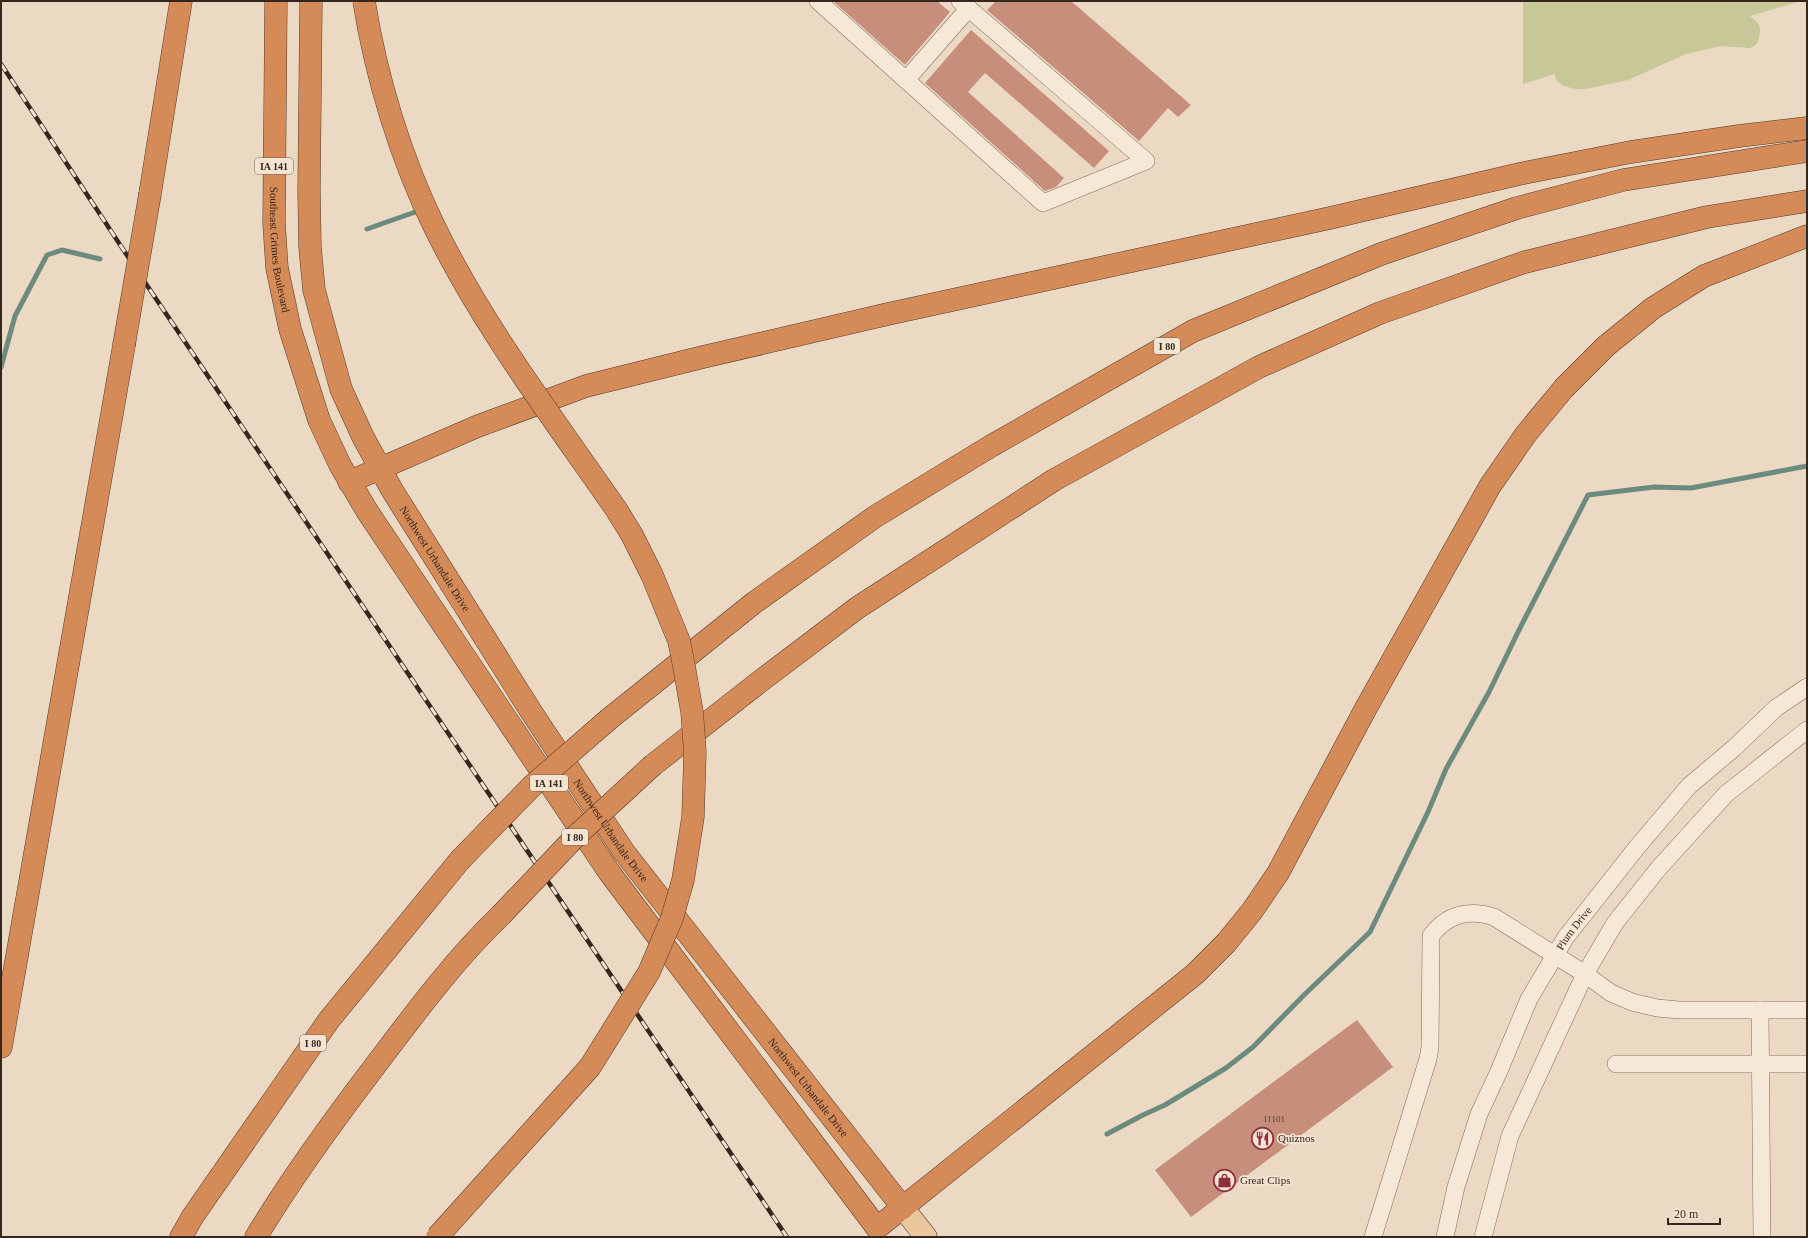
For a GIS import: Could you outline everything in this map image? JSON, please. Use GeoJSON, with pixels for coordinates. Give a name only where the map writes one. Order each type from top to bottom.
{"type":"FeatureCollection","features":[{"type":"Feature","properties":{"kind":"highway"},"geometry":{"type":"LineString","coordinates":[[1,1047],[150,194],[181,1]]}},
{"type":"Feature","properties":{"kind":"highway","name":"Southeast Grimes Boulevard"},"geometry":{"type":"LineString","coordinates":[[276,1],[274,223],[277,268],[290,329],[319,420],[349,482]]}},
{"type":"Feature","properties":{"kind":"highway","name":"Northwest Urbandale Drive"},"geometry":{"type":"LineString","coordinates":[[311,1],[309,191],[310,247],[314,290],[322,324],[341,389],[363,437],[380,468],[532,713],[624,852],[903,1208]]}},
{"type":"Feature","properties":{"kind":"highway"},"geometry":{"type":"LineString","coordinates":[[364,1],[387,103],[412,173],[435,228],[470,292],[508,354],[616,509],[632,535],[652,575],[679,641],[692,712],[695,752],[693,817],[684,880],[672,918],[650,972],[590,1067],[436,1237]]}},
{"type":"Feature","properties":{"kind":"highway"},"geometry":{"type":"LineString","coordinates":[[349,482],[478,426],[586,386],[710,355],[873,317],[1330,218],[1524,173],[1631,152],[1739,136],[1807,128]]}},
{"type":"Feature","properties":{"kind":"highway","name":"I 80"},"geometry":{"type":"LineString","coordinates":[[181,1237],[193,1216],[329,1020],[460,860],[532,786],[609,718],[755,602],[876,516],[992,446],[1193,331],[1381,254],[1517,208],[1623,180],[1807,150]]}},
{"type":"Feature","properties":{"kind":"highway","name":"I 80"},"geometry":{"type":"LineString","coordinates":[[256,1237],[314,1148],[420,1007],[477,938],[578,834],[653,765],[758,682],[857,608],[1054,480],[1259,366],[1380,313],[1525,262],[1707,217],[1807,201]]}},
{"type":"Feature","properties":{"kind":"highway"},"geometry":{"type":"LineString","coordinates":[[880,1233],[903,1208],[1194,974],[1226,943],[1252,911],[1281,868],[1366,708],[1490,486],[1526,434],[1564,388],[1606,346],[1654,308],[1704,276],[1807,236]]}},
{"type":"Feature","properties":{"kind":"highway","name":"IA 141"},"geometry":{"type":"LineString","coordinates":[[349,482],[609,872],[880,1233]]}},
{"type":"Feature","properties":{"kind":"main road","name":"Northwest Urbandale Drive"},"geometry":{"type":"LineString","coordinates":[[903,1208],[926,1237]]}},
{"type":"Feature","properties":{"kind":"street"},"geometry":{"type":"LineString","coordinates":[[818,1],[1043,203],[1146,161],[965,5],[906,80]]}},
{"type":"Feature","properties":{"kind":"street","name":"Plum Drive"},"geometry":{"type":"LineString","coordinates":[[1445,1237],[1456,1187],[1479,1114],[1529,999],[1554,955],[1566,937],[1638,846],[1689,786],[1734,748],[1776,708],[1807,687]]}},
{"type":"Feature","properties":{"kind":"street"},"geometry":{"type":"LineString","coordinates":[[1483,1237],[1510,1136],[1585,974],[1615,923],[1658,869],[1726,794],[1807,730]]}},
{"type":"Feature","properties":{"kind":"street"},"geometry":{"type":"LineString","coordinates":[[1373,1237],[1428,1059],[1430,1048],[1431,936],[1437,928],[1455,917],[1480,912],[1494,917],[1585,974],[1611,993],[1632,1002],[1657,1008],[1679,1010],[1807,1010]]}},
{"type":"Feature","properties":{"kind":"street"},"geometry":{"type":"LineString","coordinates":[[1760,1010],[1762,1237]]}},
{"type":"Feature","properties":{"kind":"street"},"geometry":{"type":"LineString","coordinates":[[1616,1064],[1807,1064]]}},
{"type":"Feature","properties":{"kind":"shaded area"},"geometry":{"type":"Polygon","coordinates":[[[1523,1],[1801,1],[1750,16],[1759,25],[1760,35],[1757,44],[1750,48],[1721,46],[1686,54],[1628,80],[1586,89],[1576,89],[1564,86],[1558,82],[1555,78],[1555,74],[1523,84],[1523,1]]]}},
{"type":"Feature","properties":{"kind":"building"},"geometry":{"type":"Polygon","coordinates":[[[833,1],[937,1],[950,12],[905,65],[833,1]]]}},
{"type":"Feature","properties":{"kind":"building"},"geometry":{"type":"Polygon","coordinates":[[[996,1],[1071,1],[1191,105],[1178,117],[1168,108],[1139,141],[987,10],[996,1]]]}},
{"type":"Feature","properties":{"kind":"building"},"geometry":{"type":"Polygon","coordinates":[[[971,30],[1109,151],[1094,168],[985,73],[968,92],[1064,178],[1056,187],[1045,191],[925,83],[971,30]]]}},
{"type":"Feature","properties":{"kind":"building"},"geometry":{"type":"Polygon","coordinates":[[[1357,1020],[1393,1067],[1191,1217],[1155,1170],[1357,1020]]]}},
{"type":"Feature","properties":{"kind":"waterway"},"geometry":{"type":"LineString","coordinates":[[367,229],[421,210]]}},
{"type":"Feature","properties":{"kind":"waterway"},"geometry":{"type":"LineString","coordinates":[[1,367],[15,316],[47,255],[62,250],[100,259]]}},
{"type":"Feature","properties":{"kind":"waterway"},"geometry":{"type":"LineString","coordinates":[[1107,1134],[1165,1105],[1226,1068],[1253,1047],[1304,995],[1370,932],[1428,812],[1446,769],[1489,692],[1588,495],[1654,487],[1691,488],[1807,466]]}},
{"type":"Feature","properties":{"kind":"railway"},"geometry":{"type":"LineString","coordinates":[[1,64],[138,272],[787,1237]]}},
{"type":"Feature","properties":{"kind":"place","name":"Quiznos"},"geometry":{"type":"Point","coordinates":[1262,1138]}},
{"type":"Feature","properties":{"kind":"place","name":"Great Clips"},"geometry":{"type":"Point","coordinates":[1225,1180]}}]}
